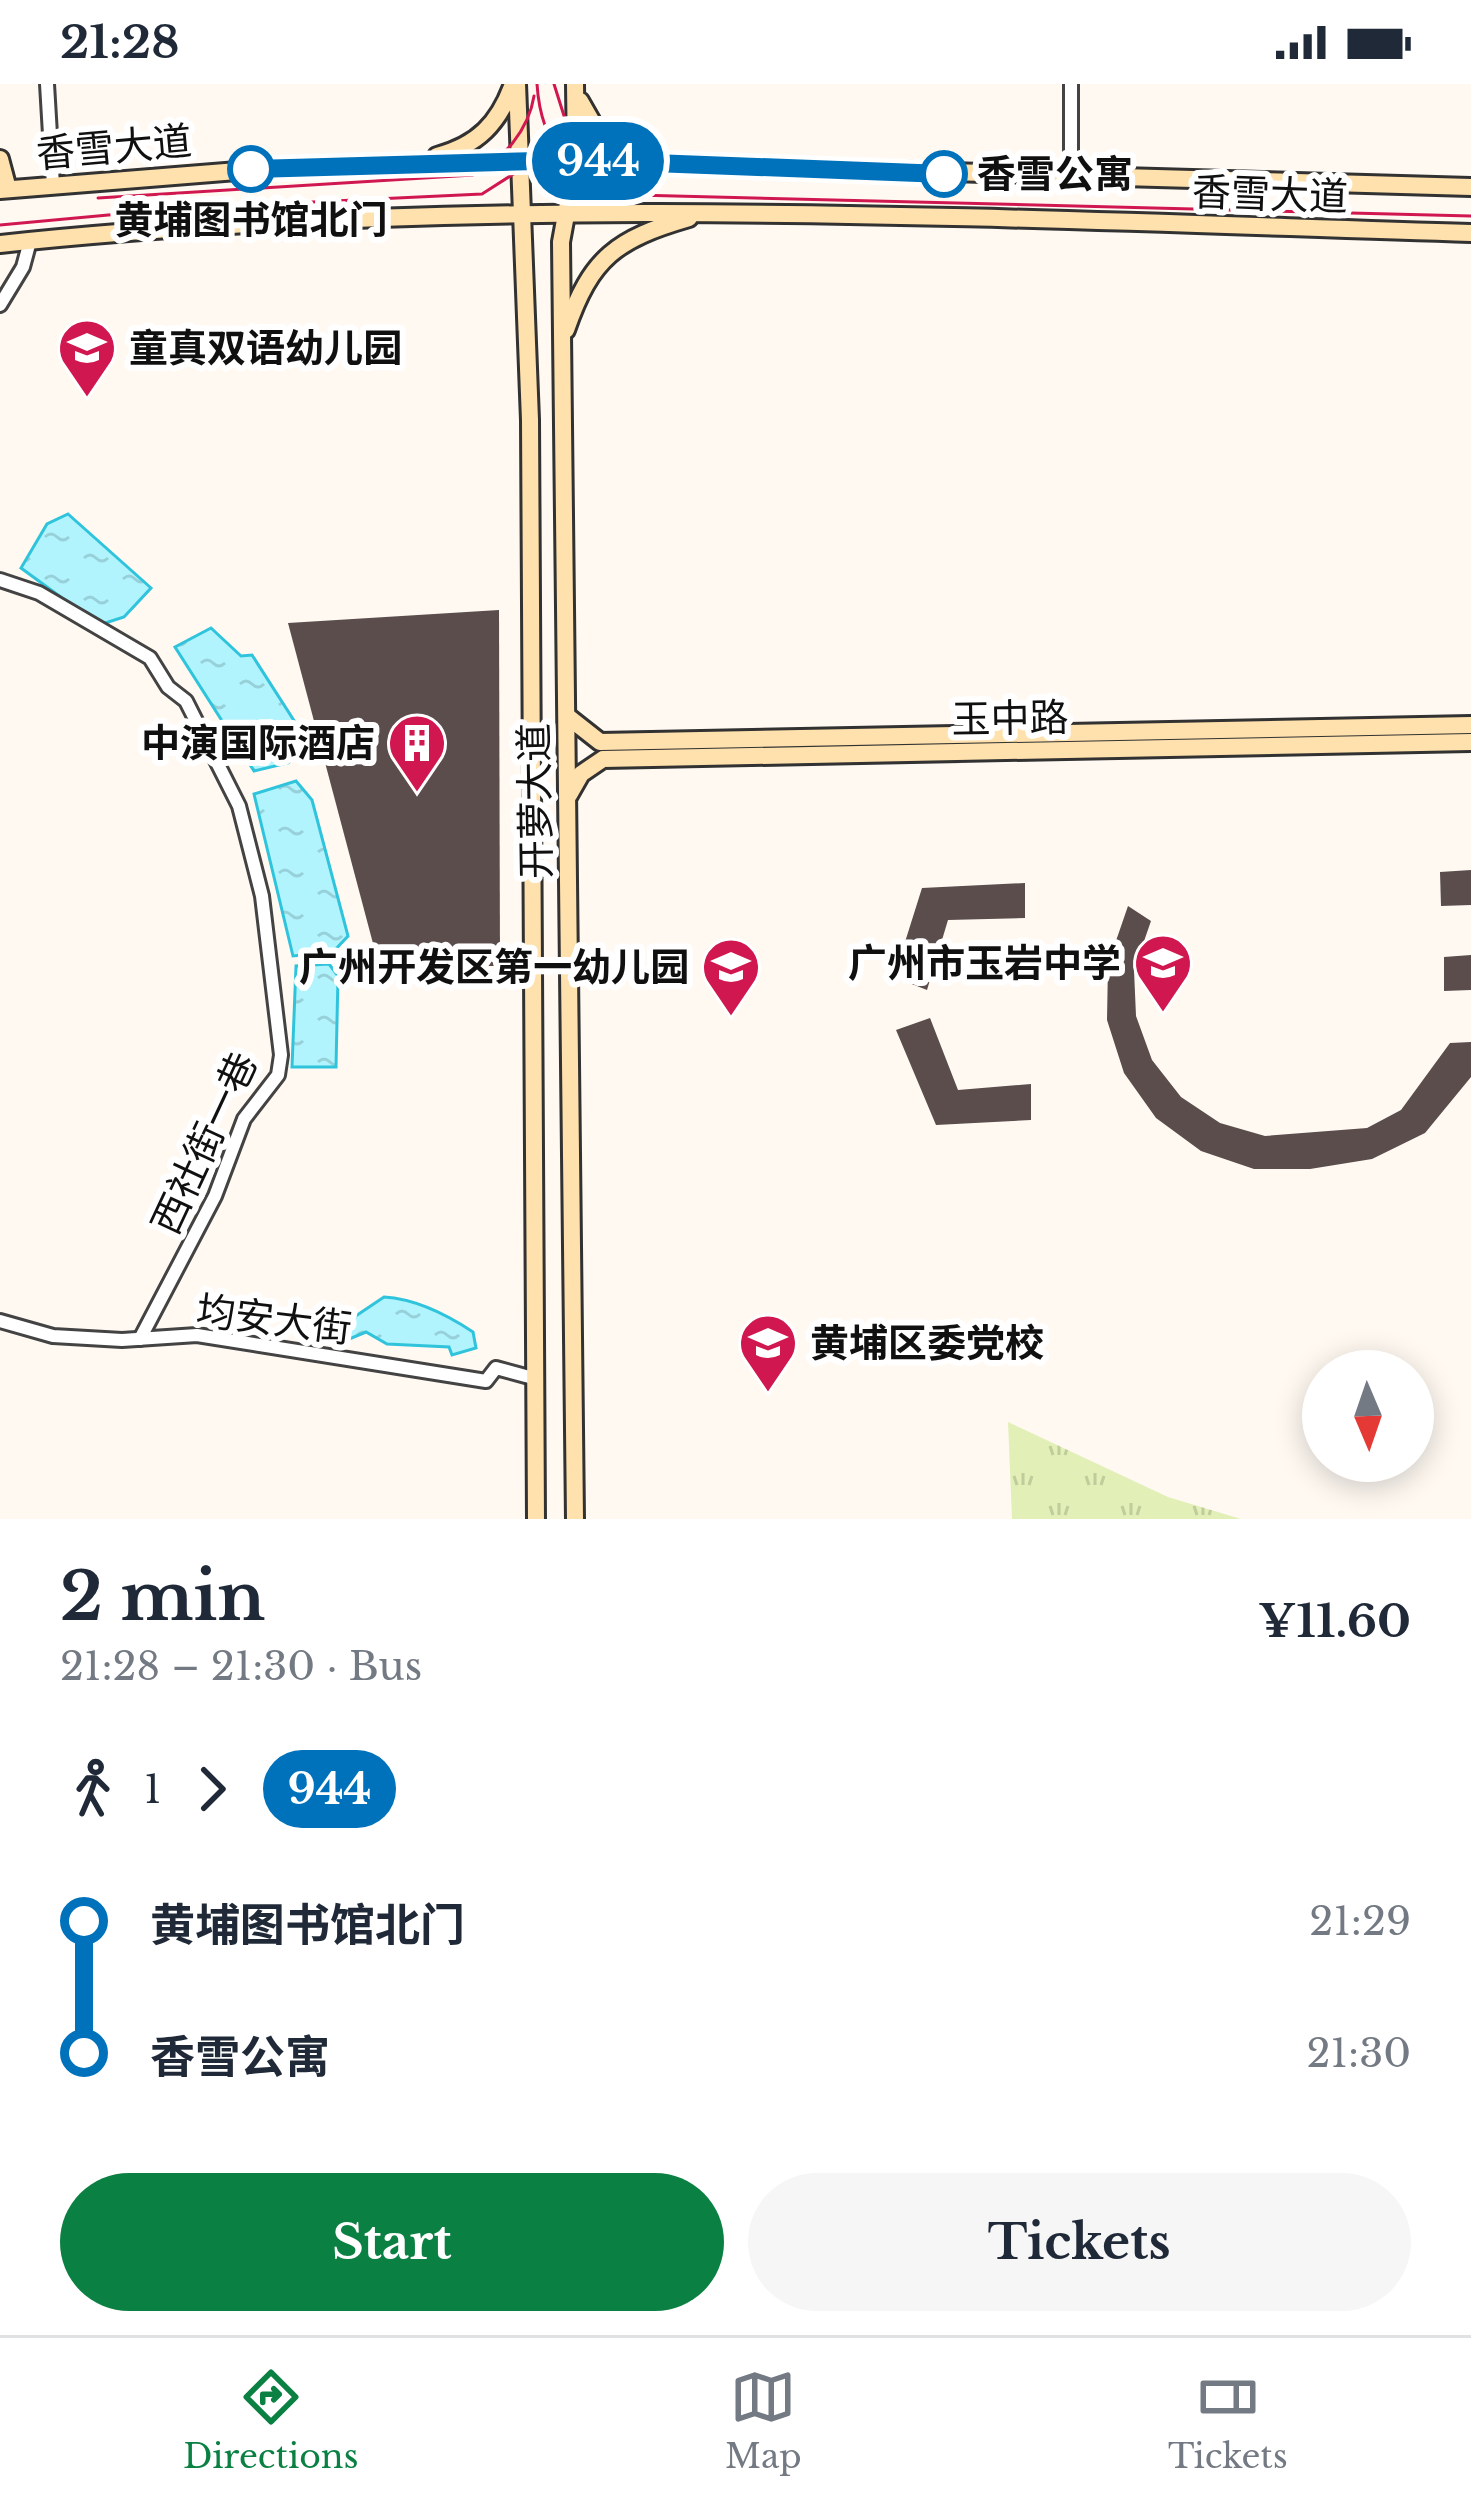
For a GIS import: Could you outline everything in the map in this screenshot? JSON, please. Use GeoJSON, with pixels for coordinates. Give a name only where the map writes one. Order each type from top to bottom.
{"type":"FeatureCollection","features":[{"type":"Feature","properties":{"kind":"main road","name":"开萝大道"},"geometry":{"type":"LineString","coordinates":[[515,84],[525,213],[529,399],[536,1519]]}},
{"type":"Feature","properties":{"kind":"main road"},"geometry":{"type":"LineString","coordinates":[[413,162],[480,137],[505,109],[515,84]]}},
{"type":"Feature","properties":{"kind":"main road","name":"开萝大道"},"geometry":{"type":"LineString","coordinates":[[575,86],[575,160],[564,213],[562,342],[575,1519]]}},
{"type":"Feature","properties":{"kind":"main road"},"geometry":{"type":"LineString","coordinates":[[575,86],[604,143],[645,163]]}},
{"type":"Feature","properties":{"kind":"main road"},"geometry":{"type":"LineString","coordinates":[[0,159],[4,189]]}},
{"type":"Feature","properties":{"kind":"main road","name":"香雪大道"},"geometry":{"type":"LineString","coordinates":[[4,189],[413,162],[522,160],[1471,187]]}},
{"type":"Feature","properties":{"kind":"main road","name":"香雪大道"},"geometry":{"type":"LineString","coordinates":[[525,213],[709,212],[1471,233]]}},
{"type":"Feature","properties":{"kind":"main road"},"geometry":{"type":"LineString","coordinates":[[562,342],[576,299],[612,249],[641,233],[709,212]]}},
{"type":"Feature","properties":{"kind":"main road"},"geometry":{"type":"LineString","coordinates":[[0,244],[218,224],[525,213]]}},
{"type":"Feature","properties":{"kind":"main road"},"geometry":{"type":"LineString","coordinates":[[529,399],[534,381],[541,377],[563,401]]}},
{"type":"Feature","properties":{"kind":"main road","name":"玉中路"},"geometry":{"type":"LineString","coordinates":[[567,716],[600,742],[1471,725]]}},
{"type":"Feature","properties":{"kind":"main road","name":"玉中路"},"geometry":{"type":"LineString","coordinates":[[568,796],[581,774],[604,759],[1471,742]]}},
{"type":"Feature","properties":{"kind":"street"},"geometry":{"type":"LineString","coordinates":[[47,84],[52,185]]}},
{"type":"Feature","properties":{"kind":"street"},"geometry":{"type":"LineString","coordinates":[[1071,84],[1071,177]]}},
{"type":"Feature","properties":{"kind":"street"},"geometry":{"type":"LineString","coordinates":[[0,304],[23,267],[30,241]]}},
{"type":"Feature","properties":{"kind":"street","name":"西社街一巷"},"geometry":{"type":"LineString","coordinates":[[0,580],[39,593],[150,658],[168,687],[186,701],[238,806],[262,896],[281,1055],[278,1075],[244,1119],[215,1196],[140,1339]]}},
{"type":"Feature","properties":{"kind":"street","name":"均安大街"},"geometry":{"type":"LineString","coordinates":[[0,1321],[53,1336],[140,1339],[197,1335],[487,1381],[496,1368],[533,1378]]}},
{"type":"Feature","properties":{"kind":"green space"},"geometry":{"type":"Polygon","coordinates":[[[1008,1422],[1168,1497],[1241,1519],[1012,1519],[1008,1422]]]}},
{"type":"Feature","properties":{"kind":"water"},"geometry":{"type":"Polygon","coordinates":[[[68,514],[151,588],[124,617],[99,625],[21,568],[47,524],[68,514]]]}},
{"type":"Feature","properties":{"kind":"water"},"geometry":{"type":"Polygon","coordinates":[[[211,628],[241,656],[252,655],[309,744],[288,763],[254,771],[175,647],[211,628]]]}},
{"type":"Feature","properties":{"kind":"water"},"geometry":{"type":"Polygon","coordinates":[[[296,781],[312,800],[348,936],[333,952],[293,956],[254,794],[296,781]]]}},
{"type":"Feature","properties":{"kind":"water"},"geometry":{"type":"Polygon","coordinates":[[[329,964],[338,976],[336,1067],[292,1067],[296,966],[329,964]]]}},
{"type":"Feature","properties":{"kind":"water"},"geometry":{"type":"Polygon","coordinates":[[[384,1297],[419,1304],[452,1319],[473,1332],[476,1348],[452,1355],[449,1347],[387,1344],[366,1332],[347,1340],[326,1336],[384,1297]]]}},
{"type":"Feature","properties":{"kind":"building","name":"中演国际酒店"},"geometry":{"type":"Polygon","coordinates":[[[499,610],[500,966],[379,966],[288,623],[499,610]]]}},
{"type":"Feature","properties":{"kind":"building"},"geometry":{"type":"Polygon","coordinates":[[[1471,870],[1471,905],[1441,906],[1440,872],[1471,870]]]}},
{"type":"Feature","properties":{"kind":"building"},"geometry":{"type":"Polygon","coordinates":[[[1025,883],[1025,918],[948,920],[927,990],[894,977],[922,888],[1025,883]]]}},
{"type":"Feature","properties":{"kind":"building"},"geometry":{"type":"Polygon","coordinates":[[[1128,906],[1151,921],[1134,970],[1136,1016],[1152,1060],[1181,1097],[1220,1123],[1265,1136],[1367,1128],[1401,1110],[1450,1043],[1471,1042],[1471,1077],[1425,1133],[1372,1159],[1310,1169],[1254,1169],[1201,1151],[1156,1118],[1124,1073],[1107,1020],[1108,964],[1128,906]]]}},
{"type":"Feature","properties":{"kind":"building"},"geometry":{"type":"Polygon","coordinates":[[[1471,955],[1471,990],[1444,991],[1444,957],[1471,955]]]}},
{"type":"Feature","properties":{"kind":"building"},"geometry":{"type":"Polygon","coordinates":[[[930,1018],[958,1090],[1031,1084],[1031,1120],[936,1125],[896,1030],[930,1018]]]}},
{"type":"Feature","properties":{"kind":"tram line"},"geometry":{"type":"LineString","coordinates":[[537,84],[545,127],[564,159],[594,181],[635,195],[1471,216]]}},
{"type":"Feature","properties":{"kind":"tram line"},"geometry":{"type":"LineString","coordinates":[[554,84],[571,138],[609,175]]}},
{"type":"Feature","properties":{"kind":"tram line"},"geometry":{"type":"LineString","coordinates":[[98,198],[473,175],[513,143],[534,96]]}},
{"type":"Feature","properties":{"kind":"tram line"},"geometry":{"type":"LineString","coordinates":[[0,225],[184,208],[482,194],[529,164],[549,127]]}},
{"type":"Feature","properties":{"kind":"bus line","name":"944"},"geometry":{"type":"LineString","coordinates":[[251,169],[575,160],[944,174]]}},
{"type":"Feature","properties":{"kind":"place","name":"黄埔图书馆北门"},"geometry":{"type":"Point","coordinates":[251,169]}},
{"type":"Feature","properties":{"kind":"place","name":"香雪公寓"},"geometry":{"type":"Point","coordinates":[944,174]}},
{"type":"Feature","properties":{"kind":"place","name":"童真双语幼儿园"},"geometry":{"type":"Point","coordinates":[87,399]}},
{"type":"Feature","properties":{"kind":"place","name":"中演国际酒店"},"geometry":{"type":"Point","coordinates":[417,794]}},
{"type":"Feature","properties":{"kind":"place","name":"广州市玉岩中学"},"geometry":{"type":"Point","coordinates":[1163,1014]}},
{"type":"Feature","properties":{"kind":"place","name":"广州开发区第一幼儿园"},"geometry":{"type":"Point","coordinates":[731,1018]}},
{"type":"Feature","properties":{"kind":"place","name":"黄埔区委党校"},"geometry":{"type":"Point","coordinates":[768,1394]}}]}
